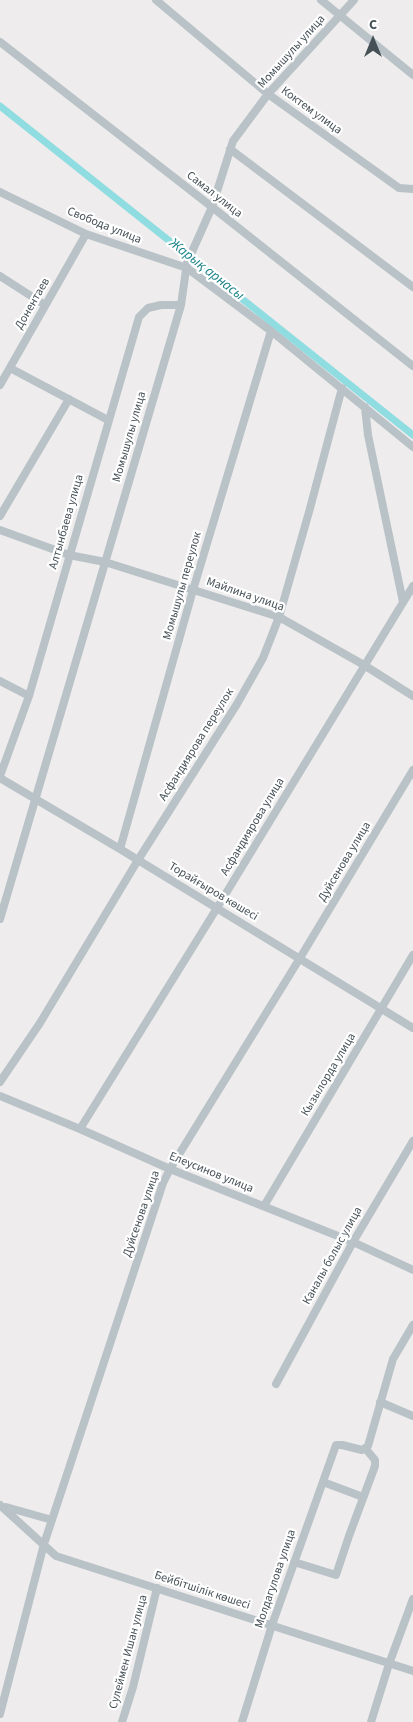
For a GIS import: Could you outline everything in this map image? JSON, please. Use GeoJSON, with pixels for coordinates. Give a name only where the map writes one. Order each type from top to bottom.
{"type":"FeatureCollection","features":[{"type":"Feature","properties":{"kind":"street","name":"Коктем улица"},"geometry":{"type":"LineString","coordinates":[[156,0],[268,94],[399,188],[413,189]]}},
{"type":"Feature","properties":{"kind":"street"},"geometry":{"type":"LineString","coordinates":[[321,0],[413,75]]}},
{"type":"Feature","properties":{"kind":"street","name":"Момышулы улица"},"geometry":{"type":"LineString","coordinates":[[0,919],[181,305],[187,266],[192,250],[212,207],[233,141],[268,94],[354,0]]}},
{"type":"Feature","properties":{"kind":"street","name":"Самал улица"},"geometry":{"type":"LineString","coordinates":[[0,42],[413,366]]}},
{"type":"Feature","properties":{"kind":"street"},"geometry":{"type":"LineString","coordinates":[[230,150],[413,287]]}},
{"type":"Feature","properties":{"kind":"street","name":"Свобода улица"},"geometry":{"type":"LineString","coordinates":[[0,192],[86,234],[187,266],[271,331],[413,447]]}},
{"type":"Feature","properties":{"kind":"street","name":"Донентаев"},"geometry":{"type":"LineString","coordinates":[[0,385],[86,234]]}},
{"type":"Feature","properties":{"kind":"street"},"geometry":{"type":"LineString","coordinates":[[0,276],[45,306]]}},
{"type":"Feature","properties":{"kind":"street","name":"Алтынбаева улица"},"geometry":{"type":"LineString","coordinates":[[0,777],[29,696],[139,317],[148,308],[181,305]]}},
{"type":"Feature","properties":{"kind":"street","name":"Момышулы переулок"},"geometry":{"type":"LineString","coordinates":[[120,849],[193,590],[271,331]]}},
{"type":"Feature","properties":{"kind":"street"},"geometry":{"type":"LineString","coordinates":[[10,368],[108,420]]}},
{"type":"Feature","properties":{"kind":"street","name":"Асфандиярова переулок"},"geometry":{"type":"LineString","coordinates":[[0,1082],[40,1023],[138,860],[237,704],[263,658],[279,617],[310,512],[342,388]]}},
{"type":"Feature","properties":{"kind":"street"},"geometry":{"type":"LineString","coordinates":[[0,516],[69,399]]}},
{"type":"Feature","properties":{"kind":"street"},"geometry":{"type":"LineString","coordinates":[[365,407],[368,435],[403,602]]}},
{"type":"Feature","properties":{"kind":"street","name":"Майлина улица"},"geometry":{"type":"LineString","coordinates":[[0,530],[69,555],[105,562],[279,617],[364,665],[413,696]]}},
{"type":"Feature","properties":{"kind":"street","name":"Асфандиярова улица"},"geometry":{"type":"LineString","coordinates":[[80,1129],[413,586]]}},
{"type":"Feature","properties":{"kind":"street"},"geometry":{"type":"LineString","coordinates":[[0,681],[29,696]]}},
{"type":"Feature","properties":{"kind":"street","name":"Дуйсенова улица"},"geometry":{"type":"LineString","coordinates":[[0,1714],[44,1544],[163,1183],[413,770]]}},
{"type":"Feature","properties":{"kind":"street","name":"Торайғыров көшесі"},"geometry":{"type":"LineString","coordinates":[[0,777],[413,1028]]}},
{"type":"Feature","properties":{"kind":"street","name":"Кызылорда улица"},"geometry":{"type":"LineString","coordinates":[[264,1206],[413,955]]}},
{"type":"Feature","properties":{"kind":"street","name":"Елеусинов улица"},"geometry":{"type":"LineString","coordinates":[[0,1096],[170,1169],[353,1242],[413,1270]]}},
{"type":"Feature","properties":{"kind":"street","name":"Каналы болыс улица"},"geometry":{"type":"LineString","coordinates":[[276,1384],[353,1242],[413,1141]]}},
{"type":"Feature","properties":{"kind":"street"},"geometry":{"type":"LineString","coordinates":[[294,1562],[336,1575],[348,1536],[375,1466],[376,1460],[365,1448],[368,1446],[393,1359],[413,1325]]}},
{"type":"Feature","properties":{"kind":"street"},"geometry":{"type":"LineString","coordinates":[[380,1402],[413,1416]]}},
{"type":"Feature","properties":{"kind":"street","name":"Молдагулова улица"},"geometry":{"type":"LineString","coordinates":[[242,1722],[272,1625],[336,1445],[362,1450],[365,1448]]}},
{"type":"Feature","properties":{"kind":"street"},"geometry":{"type":"LineString","coordinates":[[323,1482],[363,1497]]}},
{"type":"Feature","properties":{"kind":"street"},"geometry":{"type":"LineString","coordinates":[[1,1506],[52,1520]]}},
{"type":"Feature","properties":{"kind":"street","name":"Бейбітшілік көшесі"},"geometry":{"type":"LineString","coordinates":[[1,1506],[56,1556],[413,1672]]}},
{"type":"Feature","properties":{"kind":"street","name":"Сулеймен Ишан улица"},"geometry":{"type":"LineString","coordinates":[[122,1722],[133,1687],[157,1588]]}},
{"type":"Feature","properties":{"kind":"street"},"geometry":{"type":"LineString","coordinates":[[371,1722],[388,1664],[413,1599]]}},
{"type":"Feature","properties":{"kind":"waterway","name":"Жарық арнасы"},"geometry":{"type":"LineString","coordinates":[[0,106],[413,435]]}}]}
